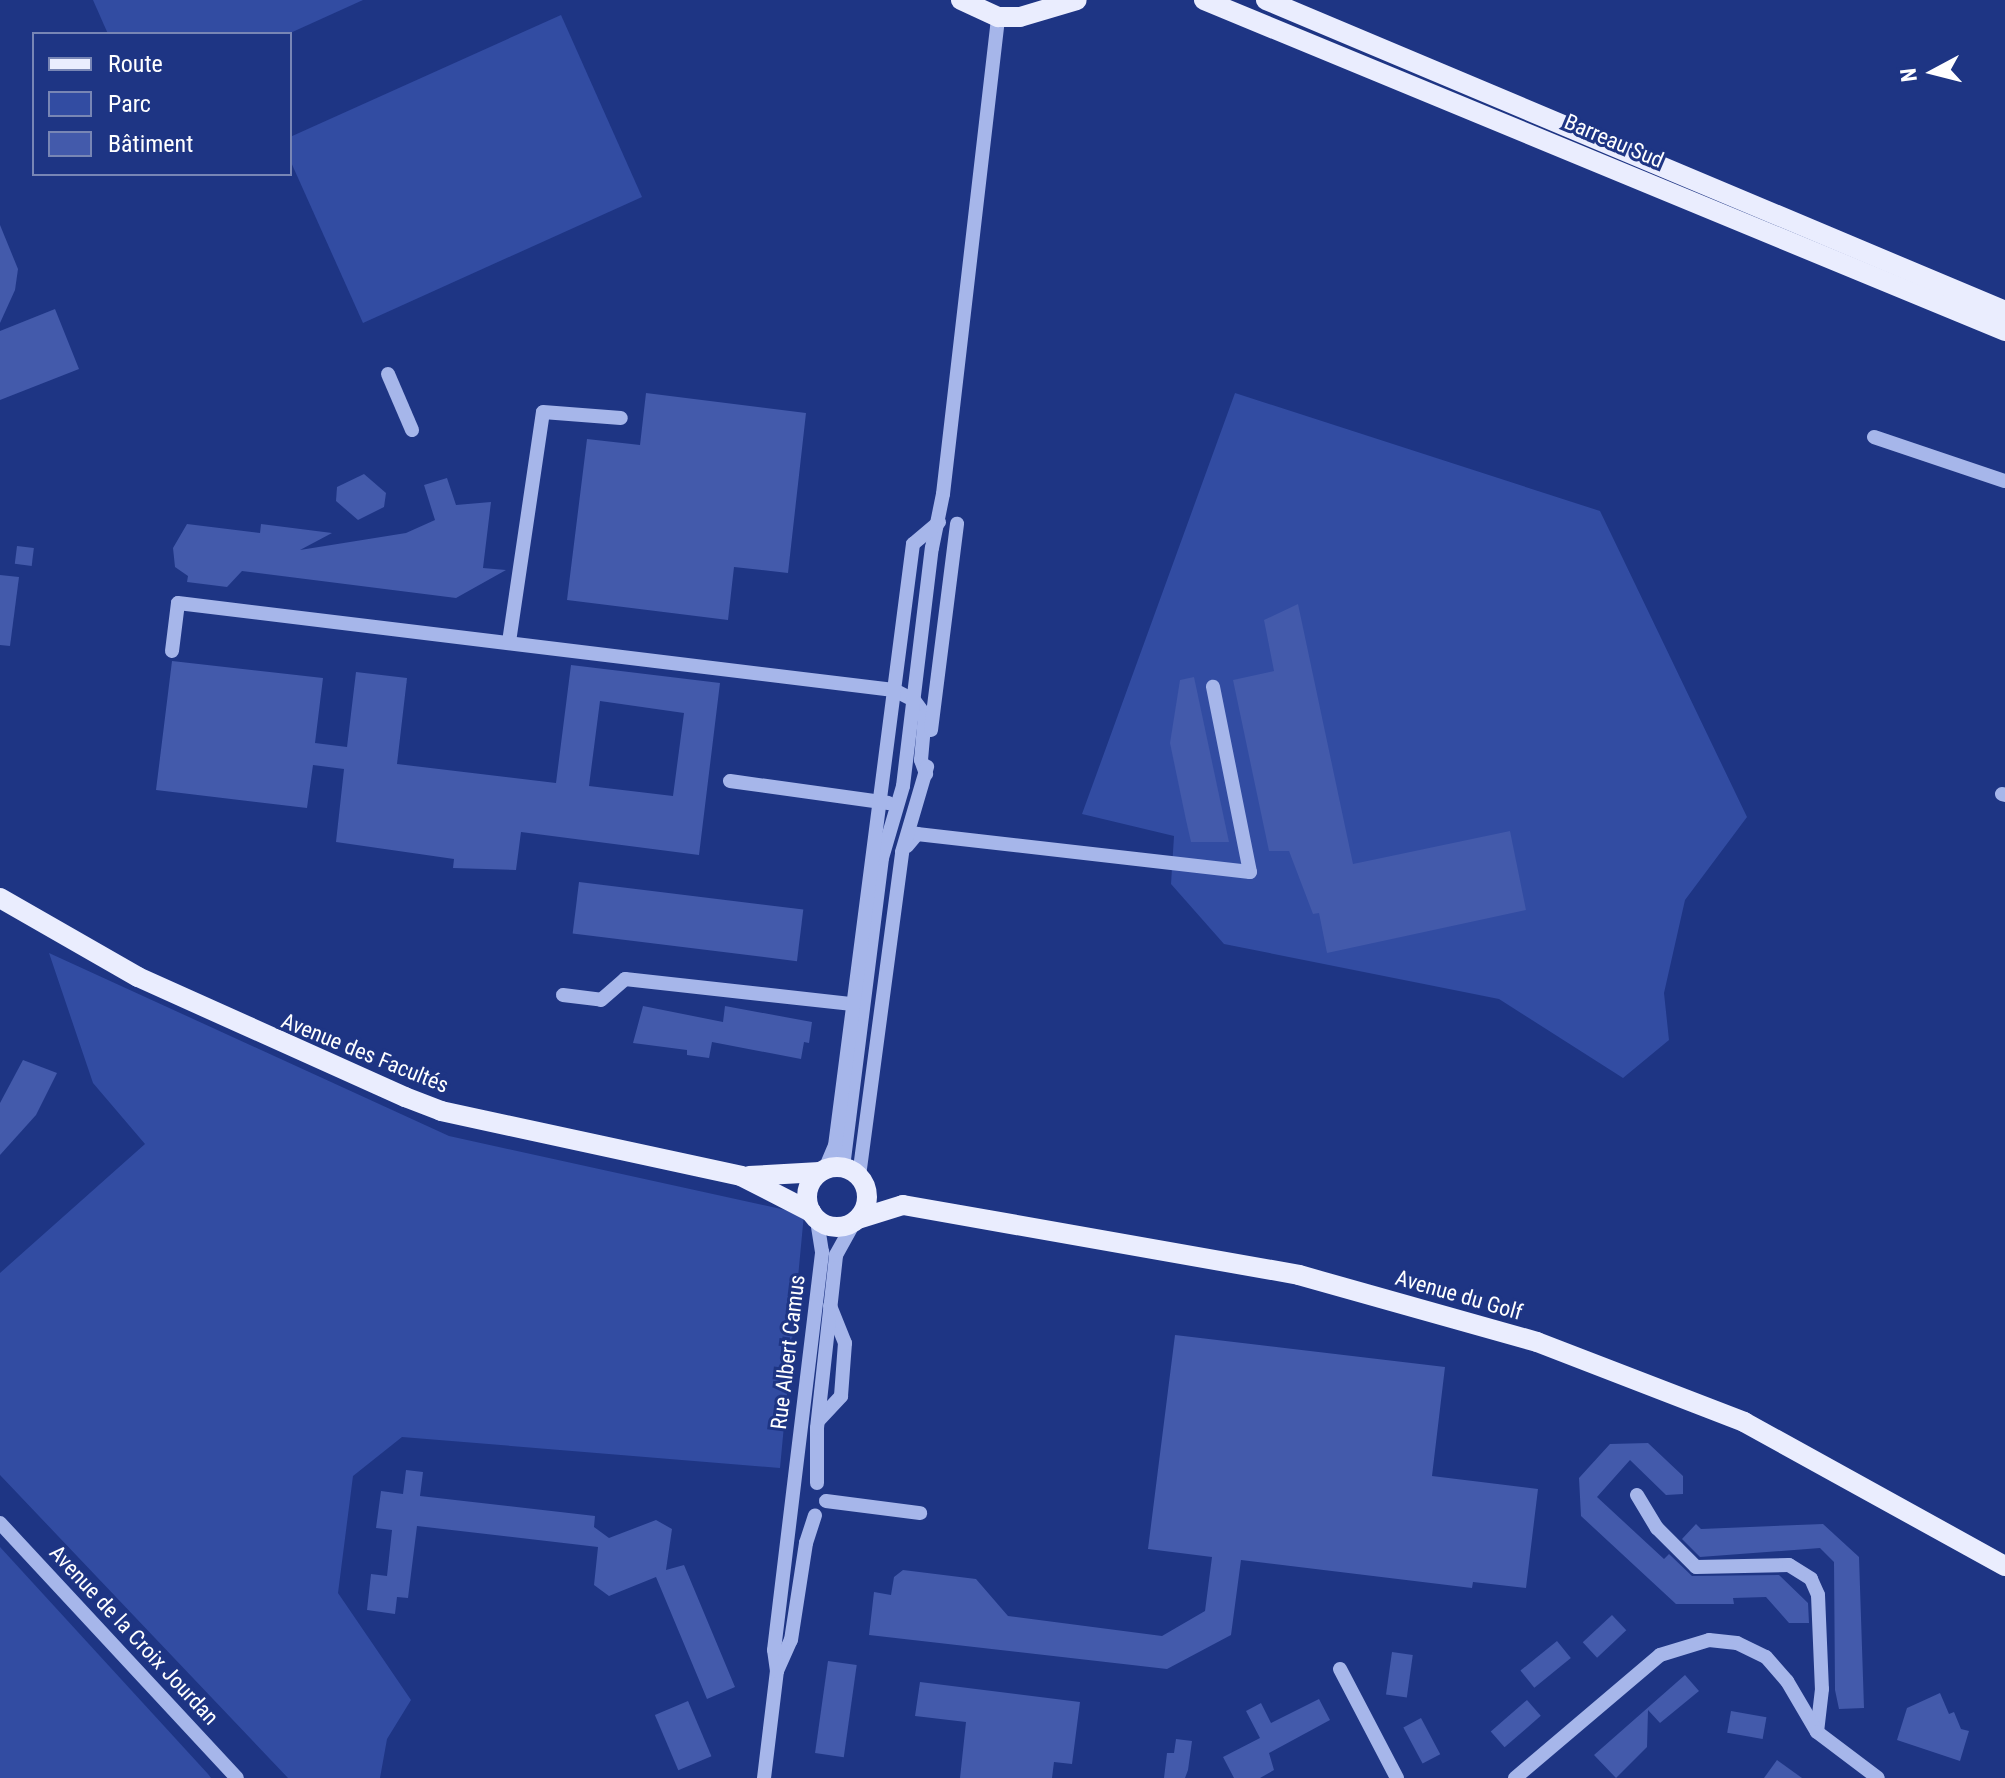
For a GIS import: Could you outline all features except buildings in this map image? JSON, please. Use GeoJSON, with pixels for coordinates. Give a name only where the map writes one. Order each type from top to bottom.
{"type":"FeatureCollection","features":[{"type":"Feature","properties":{"kind":"main road"},"geometry":{"type":"LineString","coordinates":[[961,0],[998,17],[1049,12],[1077,0]]}},
{"type":"Feature","properties":{"kind":"main road","name":"Barreau Sud"},"geometry":{"type":"LineString","coordinates":[[1204,0],[2005,331]]}},
{"type":"Feature","properties":{"kind":"main road","name":"Barreau Sud"},"geometry":{"type":"LineString","coordinates":[[1266,0],[2005,311]]}},
{"type":"Feature","properties":{"kind":"main road","name":"Avenue des Facultés"},"geometry":{"type":"LineString","coordinates":[[0,898],[138,977],[248,1030],[441,1111],[741,1176],[842,1173]]}},
{"type":"Feature","properties":{"kind":"main road"},"geometry":{"type":"LineString","coordinates":[[842,1173],[903,1205]]}},
{"type":"Feature","properties":{"kind":"main road"},"geometry":{"type":"LineString","coordinates":[[842,1173],[867,1202],[856,1220],[838,1227],[814,1216],[807,1190],[842,1173]]}},
{"type":"Feature","properties":{"kind":"main road","name":"Avenue des Facultés"},"geometry":{"type":"LineString","coordinates":[[741,1176],[814,1216]]}},
{"type":"Feature","properties":{"kind":"main road","name":"Avenue du Golf"},"geometry":{"type":"LineString","coordinates":[[856,1220],[903,1205],[1299,1275],[1537,1342],[1744,1422],[2005,1566]]}},
{"type":"Feature","properties":{"kind":"street"},"geometry":{"type":"LineString","coordinates":[[842,1173],[882,858],[897,806],[939,521],[998,17]]}},
{"type":"Feature","properties":{"kind":"street"},"geometry":{"type":"LineString","coordinates":[[388,374],[412,430]]}},
{"type":"Feature","properties":{"kind":"street"},"geometry":{"type":"LineString","coordinates":[[509,642],[543,412],[621,418]]}},
{"type":"Feature","properties":{"kind":"street"},"geometry":{"type":"LineString","coordinates":[[1874,437],[2005,481]]}},
{"type":"Feature","properties":{"kind":"street"},"geometry":{"type":"LineString","coordinates":[[939,521],[946,533],[939,600],[945,615]]}},
{"type":"Feature","properties":{"kind":"street"},"geometry":{"type":"LineString","coordinates":[[842,1173],[835,1146],[913,544],[939,521]]}},
{"type":"Feature","properties":{"kind":"street"},"geometry":{"type":"LineString","coordinates":[[902,852],[926,774],[957,524]]}},
{"type":"Feature","properties":{"kind":"street"},"geometry":{"type":"LineString","coordinates":[[172,651],[178,603],[894,690],[914,700],[925,715],[921,760],[926,774]]}},
{"type":"Feature","properties":{"kind":"street"},"geometry":{"type":"LineString","coordinates":[[902,852],[917,834],[1250,872],[1213,687]]}},
{"type":"Feature","properties":{"kind":"street"},"geometry":{"type":"LineString","coordinates":[[730,781],[879,801],[897,806],[906,813],[902,852],[842,1173]]}},
{"type":"Feature","properties":{"kind":"street"},"geometry":{"type":"LineString","coordinates":[[563,995],[601,1000],[625,979],[853,1004]]}},
{"type":"Feature","properties":{"kind":"street","name":"Rue Albert Camus"},"geometry":{"type":"LineString","coordinates":[[793,1489],[822,1252],[814,1216]]}},
{"type":"Feature","properties":{"kind":"street","name":"Rue Albert Camus"},"geometry":{"type":"LineString","coordinates":[[817,1483],[818,1421],[836,1255],[856,1220]]}},
{"type":"Feature","properties":{"kind":"street"},"geometry":{"type":"LineString","coordinates":[[764,1778],[777,1671],[774,1650],[793,1489],[806,1480],[817,1483],[826,1501]]}},
{"type":"Feature","properties":{"kind":"street"},"geometry":{"type":"LineString","coordinates":[[1637,1495],[1657,1528],[1696,1567],[1789,1565],[1811,1579],[1819,1611],[1822,1689],[1817,1732]]}},
{"type":"Feature","properties":{"kind":"street"},"geometry":{"type":"LineString","coordinates":[[826,1501],[920,1513]]}},
{"type":"Feature","properties":{"kind":"street"},"geometry":{"type":"LineString","coordinates":[[777,1671],[791,1640],[806,1543],[815,1515],[826,1501]]}},
{"type":"Feature","properties":{"kind":"street"},"geometry":{"type":"LineString","coordinates":[[793,1508],[815,1515]]}},
{"type":"Feature","properties":{"kind":"street","name":"Avenue de la Croix Jourdan"},"geometry":{"type":"LineString","coordinates":[[0,1523],[237,1778]]}},
{"type":"Feature","properties":{"kind":"street"},"geometry":{"type":"LineString","coordinates":[[1515,1778],[1660,1655],[1709,1640],[1737,1643],[1766,1657],[1787,1681],[1817,1732],[1876,1777]]}},
{"type":"Feature","properties":{"kind":"street"},"geometry":{"type":"LineString","coordinates":[[1340,1669],[1397,1778]]}},
{"type":"Feature","properties":{"kind":"green space"},"geometry":{"type":"Polygon","coordinates":[[[93,0],[363,0],[292,32],[107,32],[93,0]]]}},
{"type":"Feature","properties":{"kind":"green space"},"geometry":{"type":"Polygon","coordinates":[[[561,15],[642,197],[363,323],[292,164],[292,136],[561,15]]]}},
{"type":"Feature","properties":{"kind":"green space"},"geometry":{"type":"Polygon","coordinates":[[[1235,393],[1600,511],[1747,817],[1685,900],[1664,993],[1669,1040],[1623,1078],[1499,999],[1224,944],[1171,884],[1174,836],[1082,814],[1235,393]]]}},
{"type":"Feature","properties":{"kind":"green space"},"geometry":{"type":"Polygon","coordinates":[[[49,953],[449,1136],[804,1214],[780,1468],[402,1437],[353,1476],[338,1593],[411,1700],[387,1739],[380,1778],[288,1778],[0,1475],[0,1273],[145,1144],[93,1083],[49,953]]]}},
{"type":"Feature","properties":{"kind":"green space"},"geometry":{"type":"Polygon","coordinates":[[[0,1547],[208,1774],[211,1778],[0,1778],[0,1547]]]}}]}
